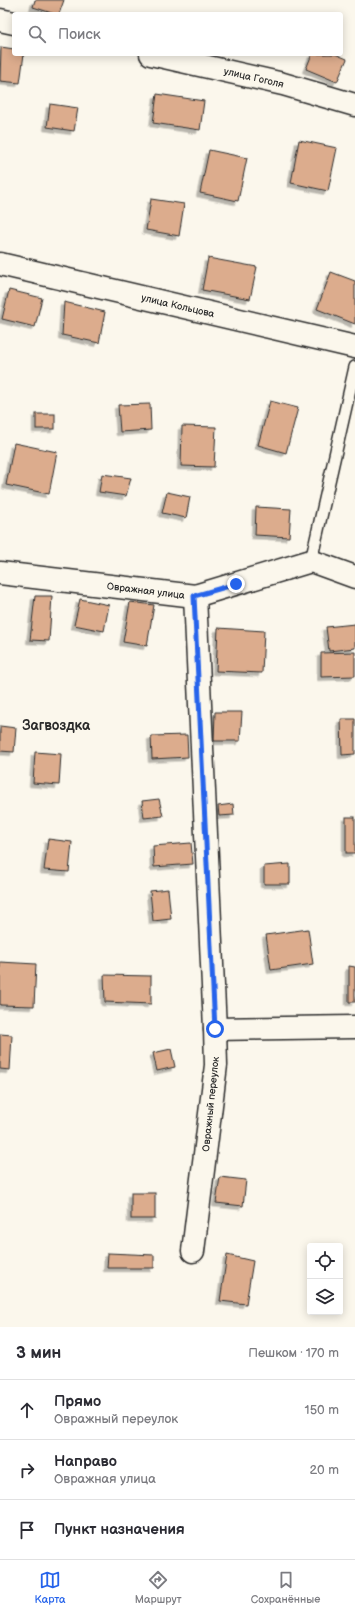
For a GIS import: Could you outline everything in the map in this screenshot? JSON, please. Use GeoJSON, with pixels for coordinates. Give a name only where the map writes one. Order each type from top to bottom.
{"type":"FeatureCollection","features":[{"type":"Feature","properties":{"kind":"street"},"geometry":{"type":"LineString","coordinates":[[0,20],[12,23]]}},
{"type":"Feature","properties":{"kind":"street","name":"улица Гоголя"},"geometry":{"type":"LineString","coordinates":[[160,56],[283,84],[355,105]]}},
{"type":"Feature","properties":{"kind":"street","name":"улица Кольцова"},"geometry":{"type":"LineString","coordinates":[[0,264],[355,347]]}},
{"type":"Feature","properties":{"kind":"street"},"geometry":{"type":"LineString","coordinates":[[311,561],[355,577]]}},
{"type":"Feature","properties":{"kind":"street","name":"Овражная улица"},"geometry":{"type":"LineString","coordinates":[[0,574],[194,596],[311,561]]}},
{"type":"Feature","properties":{"kind":"street","name":"Овражный переулок"},"geometry":{"type":"LineString","coordinates":[[192,1251],[216,1065],[194,596]]}},
{"type":"Feature","properties":{"kind":"street"},"geometry":{"type":"LineString","coordinates":[[215,1029],[355,1027]]}},
{"type":"Feature","properties":{"kind":"lane"},"geometry":{"type":"LineString","coordinates":[[311,561],[355,367]]}},
{"type":"Feature","properties":{"kind":"building"},"geometry":{"type":"Polygon","coordinates":[[[35,0],[64,0],[60,12],[49,12],[33,7],[35,0]]]}},
{"type":"Feature","properties":{"kind":"building"},"geometry":{"type":"Polygon","coordinates":[[[1,47],[12,49],[12,56],[24,56],[20,83],[0,81],[1,47]]]}},
{"type":"Feature","properties":{"kind":"building"},"geometry":{"type":"Polygon","coordinates":[[[311,56],[340,56],[347,59],[337,82],[306,69],[311,56]]]}},
{"type":"Feature","properties":{"kind":"building"},"geometry":{"type":"Polygon","coordinates":[[[157,94],[204,101],[200,130],[153,123],[157,94]]]}},
{"type":"Feature","properties":{"kind":"building"},"geometry":{"type":"Polygon","coordinates":[[[50,104],[78,108],[74,131],[47,127],[50,104]]]}},
{"type":"Feature","properties":{"kind":"building"},"geometry":{"type":"Polygon","coordinates":[[[299,140],[337,148],[328,191],[291,183],[299,140]]]}},
{"type":"Feature","properties":{"kind":"building"},"geometry":{"type":"Polygon","coordinates":[[[209,150],[247,158],[238,201],[200,193],[209,150]]]}},
{"type":"Feature","properties":{"kind":"building"},"geometry":{"type":"Polygon","coordinates":[[[151,199],[184,204],[179,236],[146,230],[151,199]]]}},
{"type":"Feature","properties":{"kind":"building"},"geometry":{"type":"Polygon","coordinates":[[[208,258],[257,267],[250,299],[202,290],[208,258]]]}},
{"type":"Feature","properties":{"kind":"building"},"geometry":{"type":"Polygon","coordinates":[[[331,272],[355,281],[355,324],[317,309],[331,272]]]}},
{"type":"Feature","properties":{"kind":"building"},"geometry":{"type":"Polygon","coordinates":[[[9,290],[42,298],[35,327],[2,319],[9,290]]]}},
{"type":"Feature","properties":{"kind":"building"},"geometry":{"type":"Polygon","coordinates":[[[64,302],[105,312],[99,343],[62,335],[64,302]]]}},
{"type":"Feature","properties":{"kind":"building"},"geometry":{"type":"Polygon","coordinates":[[[270,401],[298,408],[286,453],[258,445],[270,401]]]}},
{"type":"Feature","properties":{"kind":"building"},"geometry":{"type":"Polygon","coordinates":[[[150,404],[151,430],[120,432],[118,405],[150,404]]]}},
{"type":"Feature","properties":{"kind":"building"},"geometry":{"type":"Polygon","coordinates":[[[36,414],[55,414],[55,429],[36,429],[36,414]]]}},
{"type":"Feature","properties":{"kind":"building"},"geometry":{"type":"Polygon","coordinates":[[[182,426],[216,427],[214,467],[181,466],[182,426]]]}},
{"type":"Feature","properties":{"kind":"building"},"geometry":{"type":"Polygon","coordinates":[[[14,443],[57,452],[49,494],[6,485],[14,443]]]}},
{"type":"Feature","properties":{"kind":"building"},"geometry":{"type":"Polygon","coordinates":[[[102,474],[131,478],[126,496],[99,492],[102,474]]]}},
{"type":"Feature","properties":{"kind":"building"},"geometry":{"type":"Polygon","coordinates":[[[167,492],[190,497],[186,518],[162,513],[167,492]]]}},
{"type":"Feature","properties":{"kind":"building"},"geometry":{"type":"Polygon","coordinates":[[[256,507],[291,509],[289,537],[255,535],[256,507]]]}},
{"type":"Feature","properties":{"kind":"building"},"geometry":{"type":"Polygon","coordinates":[[[35,596],[52,596],[49,641],[30,640],[35,596]]]}},
{"type":"Feature","properties":{"kind":"building"},"geometry":{"type":"Polygon","coordinates":[[[80,599],[109,605],[104,631],[74,625],[80,599]]]}},
{"type":"Feature","properties":{"kind":"building"},"geometry":{"type":"Polygon","coordinates":[[[130,602],[154,605],[147,646],[123,642],[130,602]]]}},
{"type":"Feature","properties":{"kind":"building"},"geometry":{"type":"Polygon","coordinates":[[[355,624],[355,648],[329,651],[326,627],[355,624]]]}},
{"type":"Feature","properties":{"kind":"building"},"geometry":{"type":"Polygon","coordinates":[[[218,628],[264,631],[262,673],[216,671],[218,628]]]}},
{"type":"Feature","properties":{"kind":"building"},"geometry":{"type":"Polygon","coordinates":[[[355,652],[355,676],[321,677],[321,653],[355,652]]]}},
{"type":"Feature","properties":{"kind":"building"},"geometry":{"type":"Polygon","coordinates":[[[215,712],[242,712],[240,741],[214,741],[215,712]]]}},
{"type":"Feature","properties":{"kind":"building"},"geometry":{"type":"Polygon","coordinates":[[[341,719],[355,719],[355,754],[342,755],[341,719]]]}},
{"type":"Feature","properties":{"kind":"building"},"geometry":{"type":"Polygon","coordinates":[[[0,726],[16,728],[14,752],[0,751],[0,726]]]}},
{"type":"Feature","properties":{"kind":"building"},"geometry":{"type":"Polygon","coordinates":[[[187,735],[188,757],[152,759],[151,736],[187,735]]]}},
{"type":"Feature","properties":{"kind":"building"},"geometry":{"type":"Polygon","coordinates":[[[35,752],[61,754],[59,785],[33,783],[35,752]]]}},
{"type":"Feature","properties":{"kind":"building"},"geometry":{"type":"Polygon","coordinates":[[[159,799],[163,816],[144,818],[142,801],[159,799]]]}},
{"type":"Feature","properties":{"kind":"building"},"geometry":{"type":"Polygon","coordinates":[[[233,804],[234,815],[219,816],[218,806],[233,804]]]}},
{"type":"Feature","properties":{"kind":"building"},"geometry":{"type":"Polygon","coordinates":[[[346,817],[355,817],[355,853],[346,853],[346,817]]]}},
{"type":"Feature","properties":{"kind":"building"},"geometry":{"type":"Polygon","coordinates":[[[48,839],[72,842],[69,872],[44,870],[48,839]]]}},
{"type":"Feature","properties":{"kind":"building"},"geometry":{"type":"Polygon","coordinates":[[[191,843],[193,864],[154,867],[153,846],[191,843]]]}},
{"type":"Feature","properties":{"kind":"building"},"geometry":{"type":"Polygon","coordinates":[[[290,864],[290,884],[264,884],[264,866],[290,864]]]}},
{"type":"Feature","properties":{"kind":"building"},"geometry":{"type":"Polygon","coordinates":[[[168,889],[171,919],[153,921],[150,891],[168,889]]]}},
{"type":"Feature","properties":{"kind":"building"},"geometry":{"type":"Polygon","coordinates":[[[308,929],[313,964],[271,970],[266,935],[308,929]]]}},
{"type":"Feature","properties":{"kind":"building"},"geometry":{"type":"Polygon","coordinates":[[[0,962],[36,964],[34,1006],[0,1005],[0,962]]]}},
{"type":"Feature","properties":{"kind":"building"},"geometry":{"type":"Polygon","coordinates":[[[349,966],[355,967],[355,1002],[349,1002],[349,966]]]}},
{"type":"Feature","properties":{"kind":"building"},"geometry":{"type":"Polygon","coordinates":[[[104,975],[151,976],[151,1004],[105,1002],[104,975]]]}},
{"type":"Feature","properties":{"kind":"building"},"geometry":{"type":"Polygon","coordinates":[[[0,1034],[12,1035],[10,1070],[0,1069],[0,1034]]]}},
{"type":"Feature","properties":{"kind":"building"},"geometry":{"type":"Polygon","coordinates":[[[171,1049],[175,1067],[157,1071],[153,1053],[171,1049]]]}},
{"type":"Feature","properties":{"kind":"building"},"geometry":{"type":"Polygon","coordinates":[[[220,1177],[246,1180],[243,1206],[216,1203],[220,1177]]]}},
{"type":"Feature","properties":{"kind":"building"},"geometry":{"type":"Polygon","coordinates":[[[131,1193],[155,1193],[155,1219],[131,1219],[131,1193]]]}},
{"type":"Feature","properties":{"kind":"building"},"geometry":{"type":"Polygon","coordinates":[[[108,1253],[154,1255],[154,1268],[107,1268],[108,1253]]]}},
{"type":"Feature","properties":{"kind":"building"},"geometry":{"type":"Polygon","coordinates":[[[227,1255],[253,1261],[246,1304],[220,1301],[227,1255]]]}},
{"type":"Feature","properties":{"kind":"district","name":"Загвоздка"},"geometry":{"type":"Point","coordinates":[56,725]}},
{"type":"Feature","properties":{"kind":"route"},"geometry":{"type":"LineString","coordinates":[[215,1029],[194,596],[236,584]]}}]}
